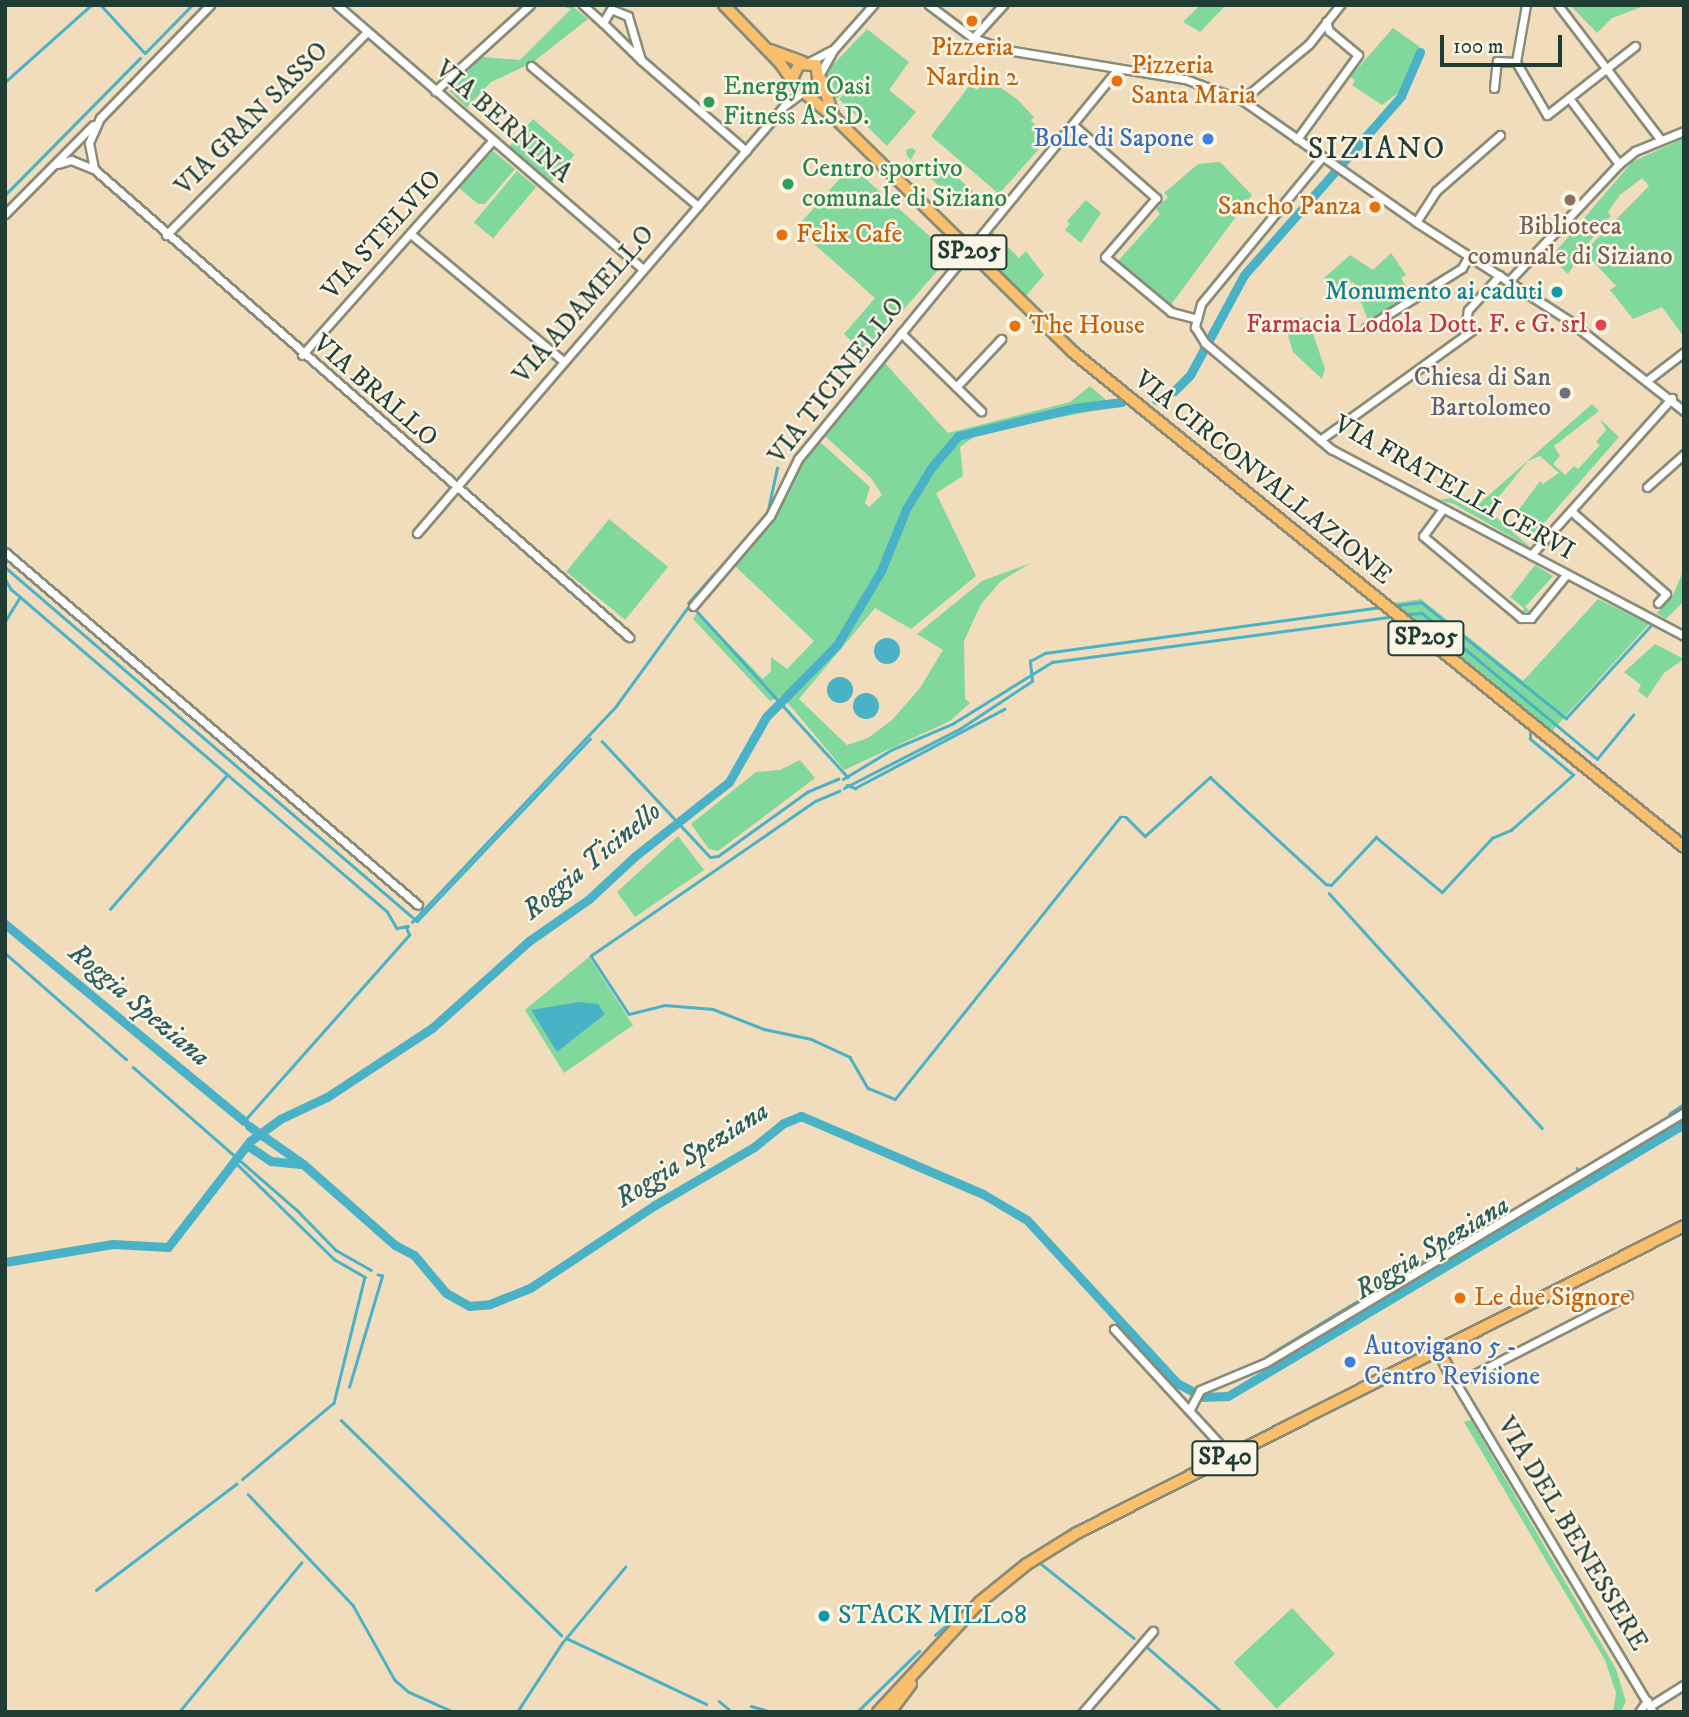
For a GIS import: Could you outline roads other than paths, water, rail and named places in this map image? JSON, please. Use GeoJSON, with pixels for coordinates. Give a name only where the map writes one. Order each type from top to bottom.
{"type":"FeatureCollection","features":[{"type":"Feature","properties":{"kind":"main road","name":"SP205"},"geometry":{"type":"LineString","coordinates":[[724,5],[765,47],[793,81],[836,119]]}},
{"type":"Feature","properties":{"kind":"main road","name":"SP205"},"geometry":{"type":"LineString","coordinates":[[765,47],[806,62],[821,75],[836,119]]}},
{"type":"Feature","properties":{"kind":"main road"},"geometry":{"type":"LineString","coordinates":[[793,81],[796,67],[806,62]]}},
{"type":"Feature","properties":{"kind":"main road"},"geometry":{"type":"LineString","coordinates":[[805,91],[816,88],[821,75]]}},
{"type":"Feature","properties":{"kind":"main road","name":"VIA CIRCONVALLAZIONE"},"geometry":{"type":"LineString","coordinates":[[836,119],[966,250],[1106,381],[1684,847]]}},
{"type":"Feature","properties":{"kind":"main road","name":"SP40"},"geometry":{"type":"LineString","coordinates":[[878,1712],[980,1602],[1027,1564],[1137,1501],[1684,1226]]}},
{"type":"Feature","properties":{"kind":"main road"},"geometry":{"type":"LineString","coordinates":[[1438,1349],[1455,1381]]}},
{"type":"Feature","properties":{"kind":"main road","name":"SP40"},"geometry":{"type":"LineString","coordinates":[[890,1712],[928,1655]]}},
{"type":"Feature","properties":{"kind":"street"},"geometry":{"type":"LineString","coordinates":[[5,214],[211,5]]}},
{"type":"Feature","properties":{"kind":"street","name":"VIA BERNINA"},"geometry":{"type":"LineString","coordinates":[[337,5],[491,142],[643,269]]}},
{"type":"Feature","properties":{"kind":"street"},"geometry":{"type":"LineString","coordinates":[[435,91],[530,5]]}},
{"type":"Feature","properties":{"kind":"street"},"geometry":{"type":"LineString","coordinates":[[583,5],[641,60],[746,150]]}},
{"type":"Feature","properties":{"kind":"street"},"geometry":{"type":"LineString","coordinates":[[821,75],[834,49],[873,5]]}},
{"type":"Feature","properties":{"kind":"street"},"geometry":{"type":"LineString","coordinates":[[929,5],[973,38],[1007,50],[1185,79],[1242,100],[1468,257],[1510,280],[1649,379],[1684,411]]}},
{"type":"Feature","properties":{"kind":"street"},"geometry":{"type":"LineString","coordinates":[[973,38],[1003,5]]}},
{"type":"Feature","properties":{"kind":"street"},"geometry":{"type":"LineString","coordinates":[[1242,100],[1309,44],[1340,5]]}},
{"type":"Feature","properties":{"kind":"street"},"geometry":{"type":"LineString","coordinates":[[1526,5],[1516,62],[1547,115],[1635,46]]}},
{"type":"Feature","properties":{"kind":"street"},"geometry":{"type":"LineString","coordinates":[[1558,5],[1660,139]]}},
{"type":"Feature","properties":{"kind":"street"},"geometry":{"type":"LineString","coordinates":[[603,23],[611,9],[628,16],[641,60]]}},
{"type":"Feature","properties":{"kind":"street"},"geometry":{"type":"LineString","coordinates":[[1297,139],[1357,56],[1329,31],[1326,21]]}},
{"type":"Feature","properties":{"kind":"street","name":"VIA GRAN SASSO"},"geometry":{"type":"LineString","coordinates":[[166,236],[368,32]]}},
{"type":"Feature","properties":{"kind":"street"},"geometry":{"type":"LineString","coordinates":[[806,62],[834,49]]}},
{"type":"Feature","properties":{"kind":"street"},"geometry":{"type":"LineString","coordinates":[[1494,89],[1497,61],[1516,62]]}},
{"type":"Feature","properties":{"kind":"street"},"geometry":{"type":"LineString","coordinates":[[531,66],[698,206]]}},
{"type":"Feature","properties":{"kind":"street","name":"VIA TICINELLO"},"geometry":{"type":"LineString","coordinates":[[693,606],[770,516],[798,459],[966,250],[1117,69]]}},
{"type":"Feature","properties":{"kind":"street"},"geometry":{"type":"LineString","coordinates":[[784,106],[793,81]]}},
{"type":"Feature","properties":{"kind":"street"},"geometry":{"type":"LineString","coordinates":[[784,106],[805,91]]}},
{"type":"Feature","properties":{"kind":"street"},"geometry":{"type":"LineString","coordinates":[[1569,98],[1619,164]]}},
{"type":"Feature","properties":{"kind":"street","name":"VIA ADAMELLO"},"geometry":{"type":"LineString","coordinates":[[417,533],[784,106]]}},
{"type":"Feature","properties":{"kind":"street","name":"VIA BRALLO"},"geometry":{"type":"LineString","coordinates":[[97,173],[92,164],[90,136],[100,118]]}},
{"type":"Feature","properties":{"kind":"street"},"geometry":{"type":"LineString","coordinates":[[1073,125],[1156,198],[1105,257],[1171,312],[1194,317],[1322,157]]}},
{"type":"Feature","properties":{"kind":"street"},"geometry":{"type":"LineString","coordinates":[[1510,280],[1619,164],[1660,139],[1684,131]]}},
{"type":"Feature","properties":{"kind":"street"},"geometry":{"type":"LineString","coordinates":[[1416,222],[1436,191],[1500,135]]}},
{"type":"Feature","properties":{"kind":"street","name":"VIA STELVIO"},"geometry":{"type":"LineString","coordinates":[[302,355],[491,142]]}},
{"type":"Feature","properties":{"kind":"street","name":"VIA BRALLO"},"geometry":{"type":"LineString","coordinates":[[51,167],[71,160],[97,173],[302,355],[629,637]]}},
{"type":"Feature","properties":{"kind":"street"},"geometry":{"type":"LineString","coordinates":[[412,234],[563,361]]}},
{"type":"Feature","properties":{"kind":"street"},"geometry":{"type":"LineString","coordinates":[[1366,328],[1462,268],[1468,257]]}},
{"type":"Feature","properties":{"kind":"street"},"geometry":{"type":"LineString","coordinates":[[1320,440],[1471,331],[1466,321],[1468,310],[1500,275]]}},
{"type":"Feature","properties":{"kind":"street","name":"VIA FRATELLI CERVI"},"geometry":{"type":"LineString","coordinates":[[1194,317],[1205,343],[1320,440],[1441,510],[1684,636]]}},
{"type":"Feature","properties":{"kind":"street"},"geometry":{"type":"LineString","coordinates":[[901,333],[982,411]]}},
{"type":"Feature","properties":{"kind":"street"},"geometry":{"type":"LineString","coordinates":[[956,387],[1001,340]]}},
{"type":"Feature","properties":{"kind":"street"},"geometry":{"type":"LineString","coordinates":[[1649,379],[1684,352]]}},
{"type":"Feature","properties":{"kind":"street"},"geometry":{"type":"LineString","coordinates":[[1531,555],[1672,398]]}},
{"type":"Feature","properties":{"kind":"street"},"geometry":{"type":"LineString","coordinates":[[1647,487],[1684,454]]}},
{"type":"Feature","properties":{"kind":"street"},"geometry":{"type":"LineString","coordinates":[[1441,510],[1423,536],[1521,618],[1531,618],[1566,575]]}},
{"type":"Feature","properties":{"kind":"street"},"geometry":{"type":"LineString","coordinates":[[1571,511],[1665,594],[1658,603]]}},
{"type":"Feature","properties":{"kind":"street"},"geometry":{"type":"LineString","coordinates":[[5,552],[418,905]]}},
{"type":"Feature","properties":{"kind":"street"},"geometry":{"type":"LineString","coordinates":[[1190,1409],[1200,1390],[1265,1363],[1684,1112]]}},
{"type":"Feature","properties":{"kind":"street"},"geometry":{"type":"LineString","coordinates":[[1455,1381],[1628,1295]]}},
{"type":"Feature","properties":{"kind":"street"},"geometry":{"type":"LineString","coordinates":[[1114,1329],[1230,1455]]}},
{"type":"Feature","properties":{"kind":"street","name":"VIA DEL BENESSERE"},"geometry":{"type":"LineString","coordinates":[[1455,1381],[1650,1706]]}},
{"type":"Feature","properties":{"kind":"street"},"geometry":{"type":"LineString","coordinates":[[1083,1712],[1153,1632]]}},
{"type":"Feature","properties":{"kind":"street"},"geometry":{"type":"LineString","coordinates":[[1639,1712],[1684,1685]]}},
{"type":"Feature","properties":{"kind":"water"},"geometry":{"type":"Polygon","coordinates":[[[887,638],[896,642],[900,651],[896,660],[887,664],[878,660],[874,651],[878,642],[887,638]]]}},
{"type":"Feature","properties":{"kind":"water"},"geometry":{"type":"Polygon","coordinates":[[[840,677],[849,681],[853,690],[849,699],[840,703],[831,699],[827,690],[831,681],[840,677]]]}},
{"type":"Feature","properties":{"kind":"water"},"geometry":{"type":"Polygon","coordinates":[[[866,693],[875,697],[879,706],[875,715],[866,719],[857,715],[853,706],[857,697],[866,693]]]}},
{"type":"Feature","properties":{"kind":"water"},"geometry":{"type":"Polygon","coordinates":[[[579,1002],[598,1004],[605,1014],[557,1052],[531,1010],[579,1002]]]}},
{"type":"Feature","properties":{"kind":"waterway"},"geometry":{"type":"LineString","coordinates":[[101,5],[145,53],[192,5]]}},
{"type":"Feature","properties":{"kind":"waterway"},"geometry":{"type":"LineString","coordinates":[[5,82],[90,6]]}},
{"type":"Feature","properties":{"kind":"waterway","name":"Roggia Ticinello"},"geometry":{"type":"LineString","coordinates":[[1156,400],[1174,391],[1190,375],[1244,275],[1401,96],[1420,52]]}},
{"type":"Feature","properties":{"kind":"waterway"},"geometry":{"type":"LineString","coordinates":[[5,195],[140,58]]}},
{"type":"Feature","properties":{"kind":"waterway","name":"Roggia Ticinello"},"geometry":{"type":"LineString","coordinates":[[5,1262],[113,1244],[168,1247],[250,1141],[280,1119],[327,1097],[432,1028],[529,941],[589,899],[634,857],[729,782],[766,717],[837,645],[881,571],[906,509],[931,468],[958,436],[1074,408],[1122,402]]}},
{"type":"Feature","properties":{"kind":"waterway"},"geometry":{"type":"LineString","coordinates":[[688,603],[767,514],[777,468]]}},
{"type":"Feature","properties":{"kind":"waterway"},"geometry":{"type":"LineString","coordinates":[[5,567],[417,921],[590,739]]}},
{"type":"Feature","properties":{"kind":"waterway"},"geometry":{"type":"LineString","coordinates":[[5,579],[11,589],[387,911],[397,928],[408,926]]}},
{"type":"Feature","properties":{"kind":"waterway"},"geometry":{"type":"LineString","coordinates":[[5,621],[20,597]]}},
{"type":"Feature","properties":{"kind":"waterway"},"geometry":{"type":"LineString","coordinates":[[1398,605],[1421,602],[1566,718],[1652,624]]}},
{"type":"Feature","properties":{"kind":"waterway"},"geometry":{"type":"LineString","coordinates":[[412,922],[616,706],[690,604]]}},
{"type":"Feature","properties":{"kind":"waterway"},"geometry":{"type":"LineString","coordinates":[[844,788],[961,728],[1032,681],[1030,661],[1045,653],[1379,607]]}},
{"type":"Feature","properties":{"kind":"waterway"},"geometry":{"type":"LineString","coordinates":[[695,609],[848,777]]}},
{"type":"Feature","properties":{"kind":"waterway"},"geometry":{"type":"LineString","coordinates":[[1408,614],[1422,613],[1597,759],[1633,715]]}},
{"type":"Feature","properties":{"kind":"waterway"},"geometry":{"type":"LineString","coordinates":[[843,779],[891,750],[952,724],[1052,662],[1390,617]]}},
{"type":"Feature","properties":{"kind":"waterway"},"geometry":{"type":"LineString","coordinates":[[847,785],[855,788],[1004,709]]}},
{"type":"Feature","properties":{"kind":"waterway"},"geometry":{"type":"LineString","coordinates":[[840,791],[816,801],[591,956],[629,1014],[664,1005],[713,1009],[764,1029],[811,1039],[850,1057],[868,1088],[895,1099],[1120,817],[1126,817],[1145,836],[1210,777],[1326,884],[1331,885],[1376,837],[1442,892],[1492,838],[1511,830],[1573,775],[1530,739],[1530,729]]}},
{"type":"Feature","properties":{"kind":"waterway"},"geometry":{"type":"LineString","coordinates":[[602,741],[710,857],[718,856],[807,792],[838,779]]}},
{"type":"Feature","properties":{"kind":"waterway"},"geometry":{"type":"LineString","coordinates":[[110,909],[227,775]]}},
{"type":"Feature","properties":{"kind":"waterway"},"geometry":{"type":"LineString","coordinates":[[1329,893],[1542,1128]]}},
{"type":"Feature","properties":{"kind":"waterway","name":"Roggia Speziana"},"geometry":{"type":"LineString","coordinates":[[5,924],[244,1121]]}},
{"type":"Feature","properties":{"kind":"waterway"},"geometry":{"type":"LineString","coordinates":[[244,1121],[409,935],[406,927]]}},
{"type":"Feature","properties":{"kind":"waterway"},"geometry":{"type":"LineString","coordinates":[[5,953],[126,1059]]}},
{"type":"Feature","properties":{"kind":"waterway"},"geometry":{"type":"LineString","coordinates":[[133,1067],[299,1212],[336,1250],[371,1270]]}},
{"type":"Feature","properties":{"kind":"waterway"},"geometry":{"type":"LineString","coordinates":[[1669,1114],[1684,1104]]}},
{"type":"Feature","properties":{"kind":"waterway","name":"Roggia Speziana"},"geometry":{"type":"LineString","coordinates":[[249,1126],[303,1164],[395,1245],[414,1255],[446,1293],[469,1306],[490,1304],[530,1288],[655,1205],[754,1147],[784,1123],[801,1116],[983,1194],[1027,1220],[1177,1383],[1192,1391]]}},
{"type":"Feature","properties":{"kind":"waterway","name":"Roggia Speziana"},"geometry":{"type":"LineString","coordinates":[[1200,1397],[1228,1396],[1684,1124]]}},
{"type":"Feature","properties":{"kind":"waterway"},"geometry":{"type":"LineString","coordinates":[[247,1145],[271,1161],[301,1164]]}},
{"type":"Feature","properties":{"kind":"waterway"},"geometry":{"type":"LineString","coordinates":[[235,1162],[334,1259],[365,1277],[334,1403],[243,1479]]}},
{"type":"Feature","properties":{"kind":"waterway","name":"Roggia Speziana"},"geometry":{"type":"LineString","coordinates":[[1583,1178],[1586,1182]]}},
{"type":"Feature","properties":{"kind":"waterway"},"geometry":{"type":"LineString","coordinates":[[1270,1354],[1458,1240]]}},
{"type":"Feature","properties":{"kind":"waterway"},"geometry":{"type":"LineString","coordinates":[[349,1387],[382,1276],[378,1275]]}},
{"type":"Feature","properties":{"kind":"waterway"},"geometry":{"type":"LineString","coordinates":[[341,1420],[561,1635]]}},
{"type":"Feature","properties":{"kind":"waterway"},"geometry":{"type":"LineString","coordinates":[[96,1590],[236,1484]]}},
{"type":"Feature","properties":{"kind":"waterway"},"geometry":{"type":"LineString","coordinates":[[248,1494],[353,1605],[395,1680],[409,1692],[454,1712]]}},
{"type":"Feature","properties":{"kind":"waterway"},"geometry":{"type":"LineString","coordinates":[[935,1635],[1029,1555]]}},
{"type":"Feature","properties":{"kind":"waterway"},"geometry":{"type":"LineString","coordinates":[[179,1712],[301,1563]]}},
{"type":"Feature","properties":{"kind":"waterway"},"geometry":{"type":"LineString","coordinates":[[1040,1563],[1134,1638]]}},
{"type":"Feature","properties":{"kind":"waterway"},"geometry":{"type":"LineString","coordinates":[[517,1712],[562,1643],[625,1567]]}},
{"type":"Feature","properties":{"kind":"waterway"},"geometry":{"type":"LineString","coordinates":[[566,1638],[706,1704]]}},
{"type":"Feature","properties":{"kind":"waterway"},"geometry":{"type":"LineString","coordinates":[[1147,1647],[1222,1712]]}},
{"type":"Feature","properties":{"kind":"waterway"},"geometry":{"type":"LineString","coordinates":[[857,1712],[919,1651]]}},
{"type":"Feature","properties":{"kind":"waterway"},"geometry":{"type":"LineString","coordinates":[[719,1701],[732,1712]]}},
{"type":"Feature","properties":{"kind":"waterway"},"geometry":{"type":"LineString","coordinates":[[751,1706],[772,1712]]}},
{"type":"Feature","properties":{"kind":"place","name":"Pizzeria Nardin 2"},"geometry":{"type":"Point","coordinates":[972,21]}},
{"type":"Feature","properties":{"kind":"place","name":"Pizzeria Santa Maria"},"geometry":{"type":"Point","coordinates":[1117,81]}},
{"type":"Feature","properties":{"kind":"place","name":"Energym Oasi Fitness A.S.D."},"geometry":{"type":"Point","coordinates":[709,102]}},
{"type":"Feature","properties":{"kind":"place","name":"Bolle di Sapone"},"geometry":{"type":"Point","coordinates":[1208,139]}},
{"type":"Feature","properties":{"kind":"place","name":"Centro sportivo comunale di Siziano"},"geometry":{"type":"Point","coordinates":[788,184]}},
{"type":"Feature","properties":{"kind":"place","name":"Biblioteca comunale di Siziano"},"geometry":{"type":"Point","coordinates":[1570,200]}},
{"type":"Feature","properties":{"kind":"place","name":"Sancho Panza"},"geometry":{"type":"Point","coordinates":[1375,207]}},
{"type":"Feature","properties":{"kind":"place","name":"Felix Cafe"},"geometry":{"type":"Point","coordinates":[782,235]}},
{"type":"Feature","properties":{"kind":"place","name":"Monumento ai caduti"},"geometry":{"type":"Point","coordinates":[1557,292]}},
{"type":"Feature","properties":{"kind":"place","name":"Farmacia Lodola Dott. F. e G. srl"},"geometry":{"type":"Point","coordinates":[1601,325]}},
{"type":"Feature","properties":{"kind":"place","name":"The House"},"geometry":{"type":"Point","coordinates":[1015,326]}},
{"type":"Feature","properties":{"kind":"place","name":"Chiesa di San Bartolomeo"},"geometry":{"type":"Point","coordinates":[1565,393]}},
{"type":"Feature","properties":{"kind":"place","name":"Le due Signore"},"geometry":{"type":"Point","coordinates":[1460,1298]}},
{"type":"Feature","properties":{"kind":"place","name":"Autovigano 5 - Centro Revisione"},"geometry":{"type":"Point","coordinates":[1350,1362]}},
{"type":"Feature","properties":{"kind":"place","name":"STACK MILL08"},"geometry":{"type":"Point","coordinates":[824,1616]}},
{"type":"Feature","properties":{"kind":"district","name":"SIZIANO"},"geometry":{"type":"Point","coordinates":[1377,150]}}]}
